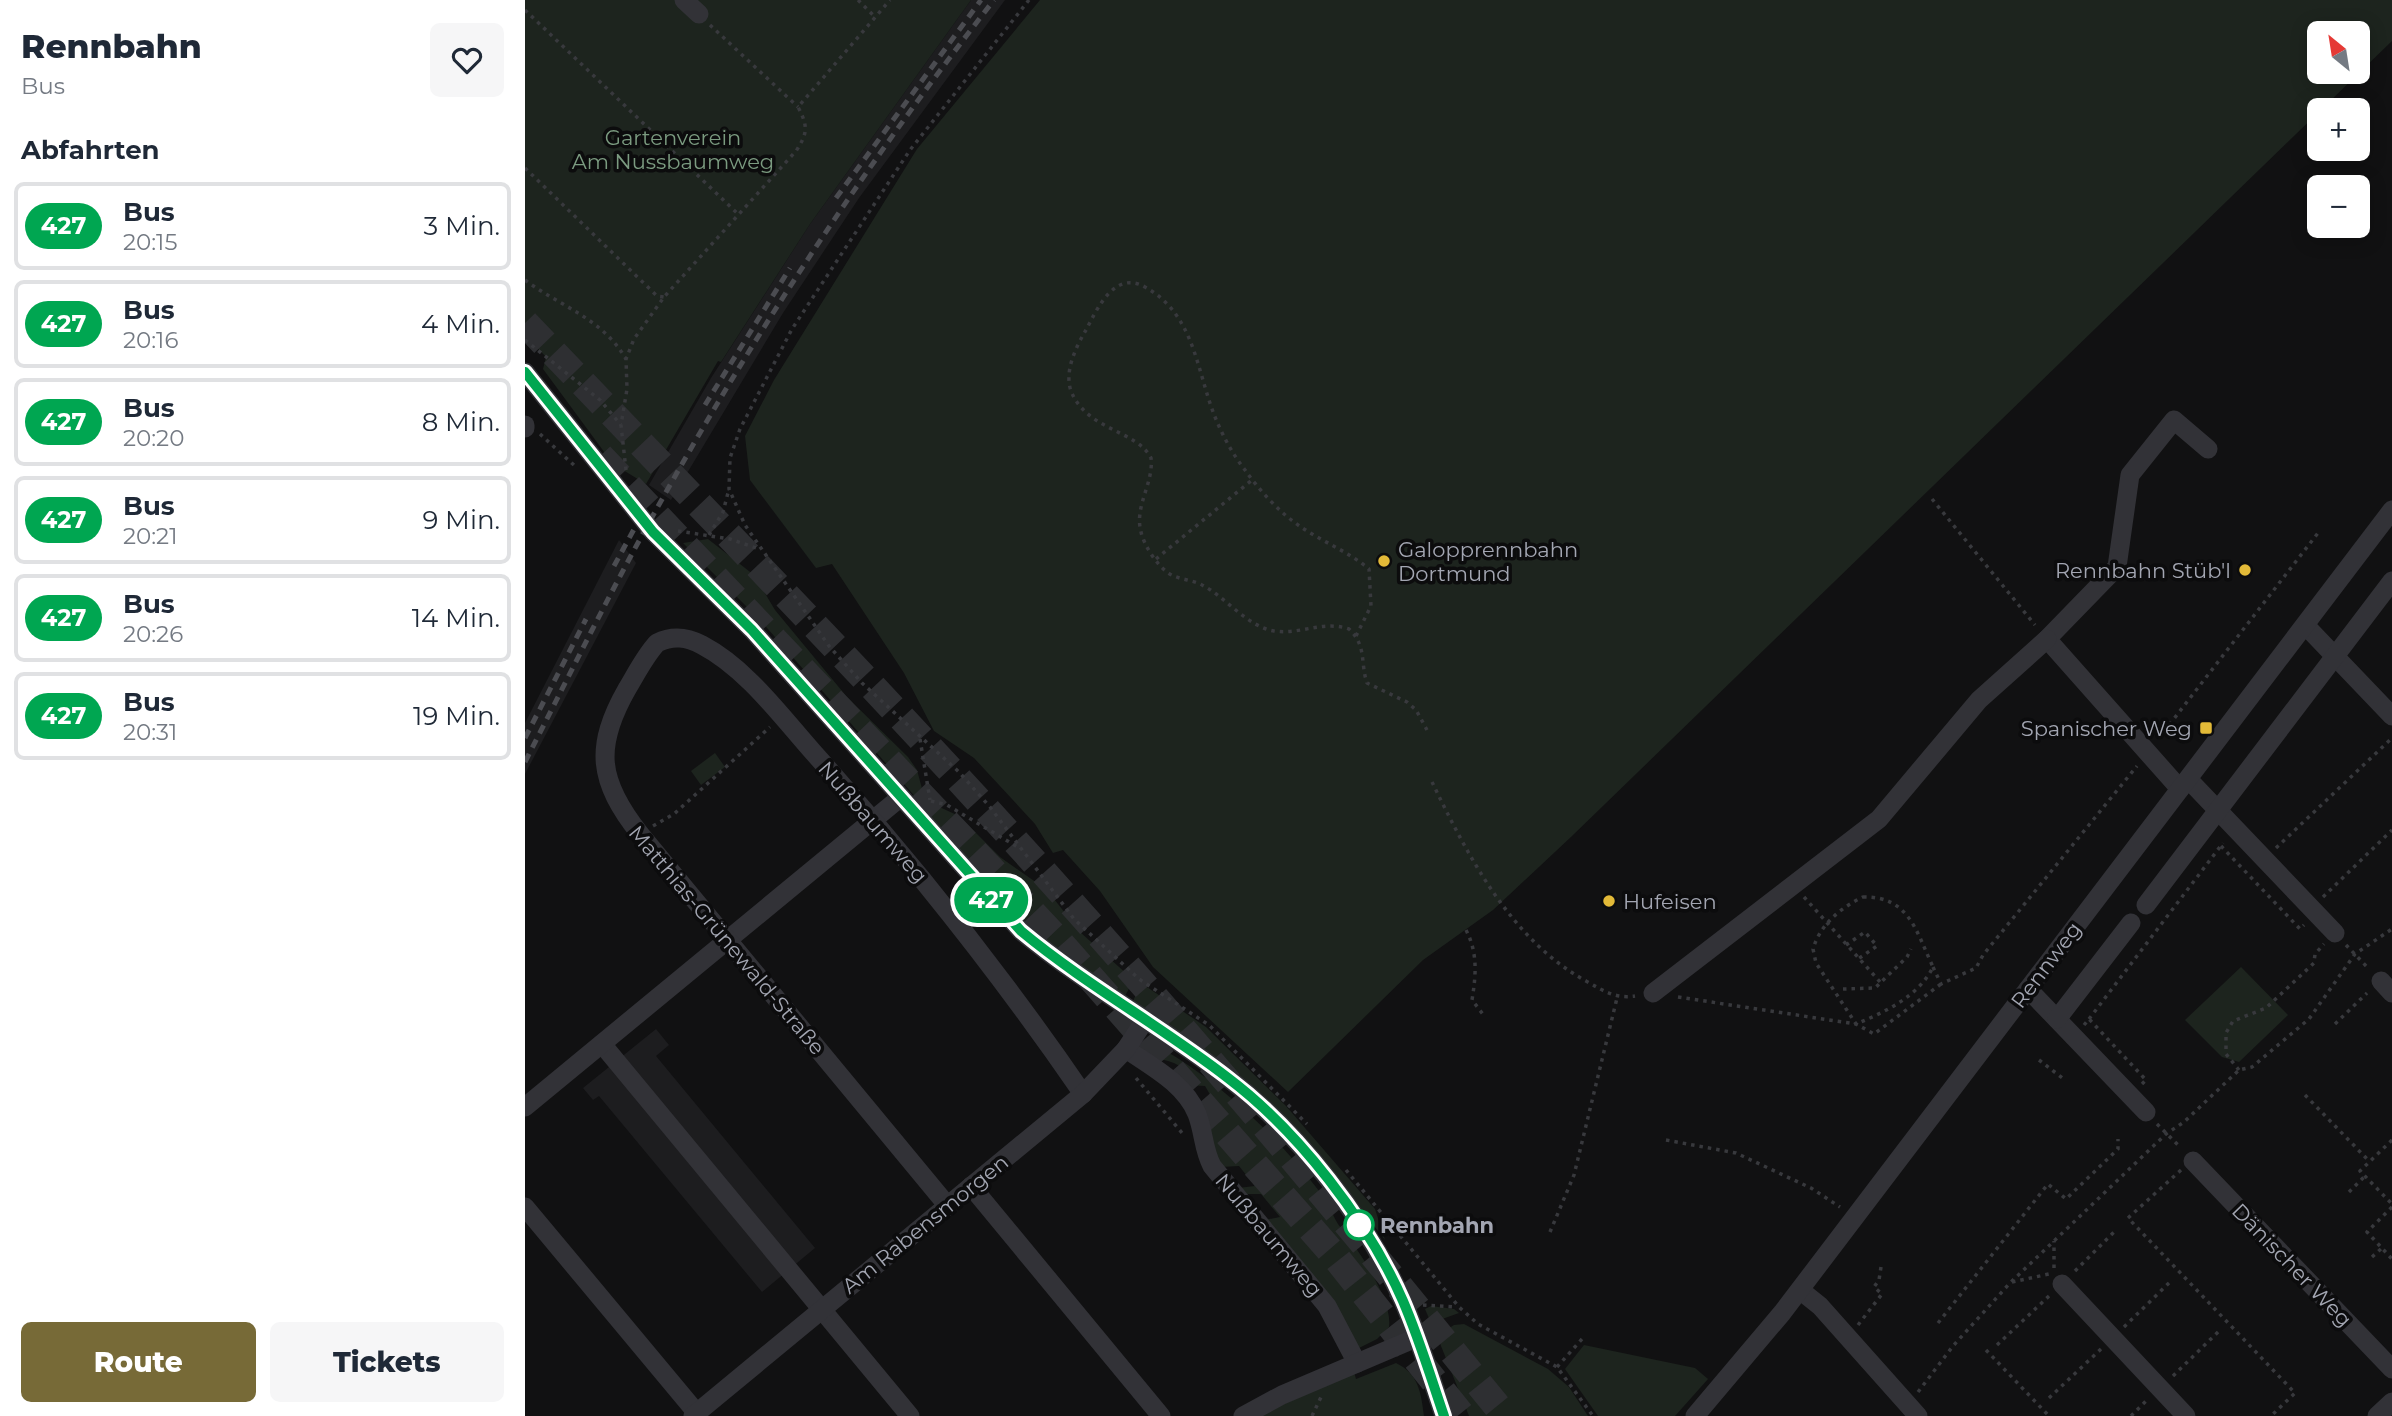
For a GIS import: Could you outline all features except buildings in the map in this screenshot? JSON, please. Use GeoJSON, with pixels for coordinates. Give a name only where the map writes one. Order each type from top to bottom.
{"type":"FeatureCollection","features":[{"type":"Feature","properties":{"kind":"street"},"geometry":{"type":"LineString","coordinates":[[684,0],[699,15]]}},
{"type":"Feature","properties":{"kind":"street","name":"Nußbaumweg"},"geometry":{"type":"LineString","coordinates":[[525,372],[653,532],[752,630],[901,797],[923,807],[1021,931],[1055,959],[1230,1079],[1312,1159],[1342,1198],[1403,1301],[1444,1416]]}},
{"type":"Feature","properties":{"kind":"street"},"geometry":{"type":"LineString","coordinates":[[1653,993],[1879,819],[1979,700],[2047,639],[2117,567],[2130,475],[2174,420],[2208,449]]}},
{"type":"Feature","properties":{"kind":"street","name":"Rennweg"},"geometry":{"type":"LineString","coordinates":[[1695,1416],[1800,1290],[2392,510]]}},
{"type":"Feature","properties":{"kind":"street"},"geometry":{"type":"LineString","coordinates":[[2146,905],[2392,581]]}},
{"type":"Feature","properties":{"kind":"street"},"geometry":{"type":"LineString","coordinates":[[2305,625],[2392,716]]}},
{"type":"Feature","properties":{"kind":"street","name":"Nußbaumweg"},"geometry":{"type":"LineString","coordinates":[[652,648],[667,638],[680,637],[704,646],[731,666],[781,717],[874,819],[1012,990],[1083,1094]]}},
{"type":"Feature","properties":{"kind":"street"},"geometry":{"type":"LineString","coordinates":[[2047,639],[2147,754],[2218,811],[2335,933]]}},
{"type":"Feature","properties":{"kind":"street","name":"Matthias-Grünewald-Straße"},"geometry":{"type":"LineString","coordinates":[[652,648],[611,718],[605,738],[607,779],[615,800],[640,834],[947,1205]]}},
{"type":"Feature","properties":{"kind":"street"},"geometry":{"type":"LineString","coordinates":[[525,1107],[901,797]]}},
{"type":"Feature","properties":{"kind":"street"},"geometry":{"type":"LineString","coordinates":[[2057,1019],[2131,923]]}},
{"type":"Feature","properties":{"kind":"street"},"geometry":{"type":"LineString","coordinates":[[2028,989],[2146,1112]]}},
{"type":"Feature","properties":{"kind":"street","name":"Am Rabensmorgen"},"geometry":{"type":"LineString","coordinates":[[694,1414],[1083,1094],[1122,1054],[1145,1020]]}},
{"type":"Feature","properties":{"kind":"street"},"geometry":{"type":"LineString","coordinates":[[602,1044],[910,1416]]}},
{"type":"Feature","properties":{"kind":"street","name":"Nußbaumweg"},"geometry":{"type":"LineString","coordinates":[[1122,1054],[1171,1080],[1191,1103],[1198,1115],[1205,1154],[1212,1166],[1327,1306],[1357,1363]]}},
{"type":"Feature","properties":{"kind":"street","name":"Dänischer Weg"},"geometry":{"type":"LineString","coordinates":[[2193,1161],[2392,1370]]}},
{"type":"Feature","properties":{"kind":"street"},"geometry":{"type":"LineString","coordinates":[[971,1186],[1161,1416]]}},
{"type":"Feature","properties":{"kind":"street"},"geometry":{"type":"LineString","coordinates":[[525,1207],[694,1414]]}},
{"type":"Feature","properties":{"kind":"street"},"geometry":{"type":"LineString","coordinates":[[2062,1284],[2186,1416]]}},
{"type":"Feature","properties":{"kind":"street"},"geometry":{"type":"LineString","coordinates":[[1800,1290],[1820,1306],[1912,1410]]}},
{"type":"Feature","properties":{"kind":"street"},"geometry":{"type":"LineString","coordinates":[[1243,1416],[1282,1395],[1416,1338]]}},
{"type":"Feature","properties":{"kind":"street"},"geometry":{"type":"LineString","coordinates":[[2377,1416],[2392,1402]]}},
{"type":"Feature","properties":{"kind":"path"},"geometry":{"type":"LineString","coordinates":[[858,0],[876,17]]}},
{"type":"Feature","properties":{"kind":"path"},"geometry":{"type":"LineString","coordinates":[[798,107],[890,0]]}},
{"type":"Feature","properties":{"kind":"path"},"geometry":{"type":"LineString","coordinates":[[709,535],[723,512],[729,489],[730,458],[740,429],[792,329],[910,150],[1029,0]]}},
{"type":"Feature","properties":{"kind":"path"},"geometry":{"type":"LineString","coordinates":[[525,10],[738,214]]}},
{"type":"Feature","properties":{"kind":"path"},"geometry":{"type":"LineString","coordinates":[[631,480],[622,453],[621,425],[627,389],[626,359],[634,340],[664,297],[806,135],[806,123],[798,107],[715,31]]}},
{"type":"Feature","properties":{"kind":"path"},"geometry":{"type":"LineString","coordinates":[[525,168],[657,296],[664,297]]}},
{"type":"Feature","properties":{"kind":"path"},"geometry":{"type":"LineString","coordinates":[[525,280],[597,324],[617,344],[626,359]]}},
{"type":"Feature","properties":{"kind":"path"},"geometry":{"type":"LineString","coordinates":[[1356,636],[1371,607],[1369,569],[1299,526],[1252,480],[1220,430],[1191,341],[1174,309],[1159,294],[1141,285],[1127,281],[1119,284],[1100,305],[1081,338],[1072,359],[1069,380],[1076,399],[1090,416],[1143,448],[1151,458],[1139,519],[1146,544],[1156,559],[1165,571],[1175,577],[1200,583],[1231,608],[1265,629],[1286,631],[1331,625],[1349,629],[1364,651],[1363,672],[1367,683],[1407,702],[1416,710],[1427,730]]}},
{"type":"Feature","properties":{"kind":"path"},"geometry":{"type":"LineString","coordinates":[[525,340],[600,400],[621,425]]}},
{"type":"Feature","properties":{"kind":"path"},"geometry":{"type":"LineString","coordinates":[[525,426],[545,437],[584,475]]}},
{"type":"Feature","properties":{"kind":"path"},"geometry":{"type":"LineString","coordinates":[[1156,559],[1252,480]]}},
{"type":"Feature","properties":{"kind":"path"},"geometry":{"type":"LineString","coordinates":[[729,489],[733,504],[761,550],[829,646],[862,683],[920,737],[923,807],[947,805],[1024,851]]}},
{"type":"Feature","properties":{"kind":"path"},"geometry":{"type":"LineString","coordinates":[[1932,499],[2047,639]]}},
{"type":"Feature","properties":{"kind":"path"},"geometry":{"type":"LineString","coordinates":[[670,526],[685,534],[709,535],[761,550]]}},
{"type":"Feature","properties":{"kind":"path"},"geometry":{"type":"LineString","coordinates":[[1432,782],[1454,827],[1502,906],[1562,968],[1618,998],[1653,993],[1856,1024],[1874,1034],[1941,984],[1976,968],[1983,955],[2147,754],[2318,533]]}},
{"type":"Feature","properties":{"kind":"path"},"geometry":{"type":"LineString","coordinates":[[640,834],[674,814],[781,717]]}},
{"type":"Feature","properties":{"kind":"path"},"geometry":{"type":"LineString","coordinates":[[2265,859],[2392,738]]}},
{"type":"Feature","properties":{"kind":"path"},"geometry":{"type":"LineString","coordinates":[[2089,1019],[2235,829]]}},
{"type":"Feature","properties":{"kind":"path"},"geometry":{"type":"LineString","coordinates":[[2221,846],[2300,929],[2392,830]]}},
{"type":"Feature","properties":{"kind":"path"},"geometry":{"type":"LineString","coordinates":[[1794,885],[1825,925],[1881,983]]}},
{"type":"Feature","properties":{"kind":"path"},"geometry":{"type":"LineString","coordinates":[[1856,1024],[1815,958],[1815,941],[1825,925],[1851,903],[1863,897],[1892,902],[1906,912],[1941,984]]}},
{"type":"Feature","properties":{"kind":"path"},"geometry":{"type":"LineString","coordinates":[[1912,1410],[2010,1283],[2239,1070],[2252,1067],[2309,1019],[2355,954],[2392,929]]}},
{"type":"Feature","properties":{"kind":"path"},"geometry":{"type":"LineString","coordinates":[[1466,930],[1475,946],[1476,978],[1472,1000],[1485,1017]]}},
{"type":"Feature","properties":{"kind":"path"},"geometry":{"type":"LineString","coordinates":[[1846,945],[1865,932],[1877,946],[1857,960]]}},
{"type":"Feature","properties":{"kind":"path"},"geometry":{"type":"LineString","coordinates":[[2239,1070],[2226,1054],[2228,1027],[2233,1021],[2266,1008],[2313,963],[2315,954],[2335,933],[2386,987],[2335,1024]]}},
{"type":"Feature","properties":{"kind":"path"},"geometry":{"type":"LineString","coordinates":[[1843,989],[1864,990],[1881,983],[1911,949]]}},
{"type":"Feature","properties":{"kind":"path"},"geometry":{"type":"LineString","coordinates":[[1856,1024],[1875,1016],[1919,988],[1933,967]]}},
{"type":"Feature","properties":{"kind":"path"},"geometry":{"type":"LineString","coordinates":[[1550,1232],[1574,1175],[1618,998]]}},
{"type":"Feature","properties":{"kind":"path"},"geometry":{"type":"LineString","coordinates":[[1122,1054],[1185,1137]]}},
{"type":"Feature","properties":{"kind":"path"},"geometry":{"type":"LineString","coordinates":[[2039,1060],[2065,1080]]}},
{"type":"Feature","properties":{"kind":"path"},"geometry":{"type":"LineString","coordinates":[[2305,1095],[2370,1162]]}},
{"type":"Feature","properties":{"kind":"path"},"geometry":{"type":"LineString","coordinates":[[1938,1323],[2047,1184],[2066,1199],[2118,1149],[2118,1139]]}},
{"type":"Feature","properties":{"kind":"path"},"geometry":{"type":"LineString","coordinates":[[1666,1140],[1736,1153],[1811,1188],[1845,1210]]}},
{"type":"Feature","properties":{"kind":"path"},"geometry":{"type":"LineString","coordinates":[[2392,1140],[2360,1171],[2392,1206],[2367,1232],[2392,1259]]}},
{"type":"Feature","properties":{"kind":"path"},"geometry":{"type":"LineString","coordinates":[[2193,1161],[2128,1218],[2295,1393],[2271,1416]]}},
{"type":"Feature","properties":{"kind":"path"},"geometry":{"type":"LineString","coordinates":[[2349,1192],[2365,1177]]}},
{"type":"Feature","properties":{"kind":"path"},"geometry":{"type":"LineString","coordinates":[[2010,1283],[2054,1275],[2054,1240]]}},
{"type":"Feature","properties":{"kind":"path"},"geometry":{"type":"LineString","coordinates":[[2372,1257],[2382,1248]]}},
{"type":"Feature","properties":{"kind":"path"},"geometry":{"type":"LineString","coordinates":[[1865,1317],[1882,1294],[1874,1287],[1879,1280],[1881,1267]]}},
{"type":"Feature","properties":{"kind":"path"},"geometry":{"type":"LineString","coordinates":[[1420,1305],[1434,1303],[1459,1307]]}},
{"type":"Feature","properties":{"kind":"path"},"geometry":{"type":"LineString","coordinates":[[2131,1416],[2219,1331]]}},
{"type":"Feature","properties":{"kind":"path"},"geometry":{"type":"LineString","coordinates":[[1557,1367],[1583,1339]]}},
{"type":"Feature","properties":{"kind":"path"},"geometry":{"type":"LineString","coordinates":[[1986,1350],[2049,1416]]}},
{"type":"Feature","properties":{"kind":"path"},"geometry":{"type":"LineString","coordinates":[[2275,1381],[2279,1376]]}},
{"type":"Feature","properties":{"kind":"shaded area"},"geometry":{"type":"Polygon","coordinates":[[[971,0],[1005,0],[859,198],[783,313],[671,500],[649,485],[711,378],[810,224],[971,0]]]}},
{"type":"Feature","properties":{"kind":"shaded area"},"geometry":{"type":"Polygon","coordinates":[[[619,540],[636,563],[525,774],[525,723],[619,540]]]}},
{"type":"Feature","properties":{"kind":"shaded area"},"geometry":{"type":"Polygon","coordinates":[[[656,1029],[669,1045],[656,1056],[815,1248],[762,1292],[599,1096],[593,1100],[583,1088],[656,1029]]]}},
{"type":"Feature","properties":{"kind":"green space","name":"Gartenverein Am Nussbaumweg"},"geometry":{"type":"Polygon","coordinates":[[[525,0],[971,0],[810,224],[721,362],[718,361],[646,484],[613,464],[543,369],[546,357],[525,335],[525,0]]]}},
{"type":"Feature","properties":{"kind":"green space","name":"Galopprennbahn Dortmund"},"geometry":{"type":"Polygon","coordinates":[[[1040,0],[2392,0],[2392,41],[2370,62],[2370,21],[2307,21],[2307,84],[2348,84],[2333,98],[2307,98],[2307,123],[1572,836],[1493,910],[1423,960],[1288,1092],[1153,967],[1100,891],[1063,850],[1053,853],[1035,824],[974,758],[934,731],[904,673],[832,564],[816,568],[750,480],[745,436],[774,380],[917,149],[1040,0]]]}},
{"type":"Feature","properties":{"kind":"green space"},"geometry":{"type":"Polygon","coordinates":[[[708,539],[754,575],[775,610],[847,697],[908,757],[917,770],[924,796],[918,800],[761,621],[683,543],[708,539]]]}},
{"type":"Feature","properties":{"kind":"green space"},"geometry":{"type":"Polygon","coordinates":[[[715,753],[725,767],[701,785],[691,771],[715,753]]]}},
{"type":"Feature","properties":{"kind":"green space"},"geometry":{"type":"Polygon","coordinates":[[[933,804],[959,816],[1000,857],[1047,890],[1080,932],[1128,975],[1131,985],[1125,996],[1062,953],[1030,927],[925,811],[933,804]]]}},
{"type":"Feature","properties":{"kind":"green space"},"geometry":{"type":"Polygon","coordinates":[[[2241,967],[2288,1015],[2239,1062],[2222,1057],[2185,1020],[2241,967]]]}},
{"type":"Feature","properties":{"kind":"green space"},"geometry":{"type":"Polygon","coordinates":[[[1144,985],[1206,1027],[1286,1106],[1375,1209],[1385,1240],[1357,1204],[1133,1001],[1140,986],[1144,985]]]}},
{"type":"Feature","properties":{"kind":"green space"},"geometry":{"type":"Polygon","coordinates":[[[1161,1048],[1206,1078],[1249,1114],[1288,1153],[1323,1196],[1338,1224],[1373,1275],[1386,1303],[1389,1327],[1377,1339],[1359,1348],[1264,1220],[1280,1217],[1261,1194],[1242,1194],[1238,1188],[1255,1186],[1239,1166],[1221,1167],[1205,1121],[1217,1119],[1212,1098],[1205,1086],[1182,1085],[1176,1077],[1188,1073],[1183,1068],[1141,1054],[1161,1048]]]}},
{"type":"Feature","properties":{"kind":"green space"},"geometry":{"type":"Polygon","coordinates":[[[1431,1306],[1454,1309],[1459,1313],[1431,1323],[1425,1309],[1431,1306]]]}},
{"type":"Feature","properties":{"kind":"green space"},"geometry":{"type":"Polygon","coordinates":[[[1464,1324],[1548,1369],[1569,1387],[1588,1416],[1469,1416],[1437,1336],[1454,1325],[1464,1324]]]}},
{"type":"Feature","properties":{"kind":"green space"},"geometry":{"type":"Polygon","coordinates":[[[1584,1345],[1695,1368],[1708,1379],[1675,1416],[1598,1416],[1565,1369],[1584,1345]]]}},
{"type":"Feature","properties":{"kind":"green space"},"geometry":{"type":"Polygon","coordinates":[[[1396,1363],[1404,1367],[1414,1379],[1420,1392],[1424,1416],[1258,1416],[1354,1372],[1356,1379],[1396,1363]]]}},
{"type":"Feature","properties":{"kind":"tunnel"},"geometry":{"type":"LineString","coordinates":[[525,323],[736,542],[1081,914],[1296,1162],[1505,1416]]}},
{"type":"Feature","properties":{"kind":"tunnel"},"geometry":{"type":"LineString","coordinates":[[600,456],[1055,937],[1334,1255],[1462,1416]]}},
{"type":"Feature","properties":{"kind":"railway"},"geometry":{"type":"LineString","coordinates":[[836,198],[981,0]]}},
{"type":"Feature","properties":{"kind":"railway"},"geometry":{"type":"LineString","coordinates":[[525,762],[647,527],[740,366],[862,179],[994,0]]}},
{"type":"Feature","properties":{"kind":"railway"},"geometry":{"type":"LineString","coordinates":[[705,405],[790,268]]}},
{"type":"Feature","properties":{"kind":"railway"},"geometry":{"type":"LineString","coordinates":[[614,566],[639,520]]}},
{"type":"Feature","properties":{"kind":"railway"},"geometry":{"type":"LineString","coordinates":[[525,738],[586,619]]}},
{"type":"Feature","properties":{"kind":"bus line","name":"427"},"geometry":{"type":"LineString","coordinates":[[525,372],[653,532],[752,630],[1021,931],[1055,959],[1230,1079],[1265,1110],[1312,1159],[1342,1198],[1403,1301],[1444,1416]]}},
{"type":"Feature","properties":{"kind":"place","name":"Galopprennbahn Dortmund"},"geometry":{"type":"Point","coordinates":[1384,561]}},
{"type":"Feature","properties":{"kind":"place","name":"Rennbahn Stüb'l"},"geometry":{"type":"Point","coordinates":[2245,570]}},
{"type":"Feature","properties":{"kind":"place","name":"Spanischer Weg"},"geometry":{"type":"Point","coordinates":[2206,728]}},
{"type":"Feature","properties":{"kind":"place","name":"Hufeisen"},"geometry":{"type":"Point","coordinates":[1609,901]}},
{"type":"Feature","properties":{"kind":"place","name":"Rennbahn"},"geometry":{"type":"Point","coordinates":[1359,1225]}}]}
